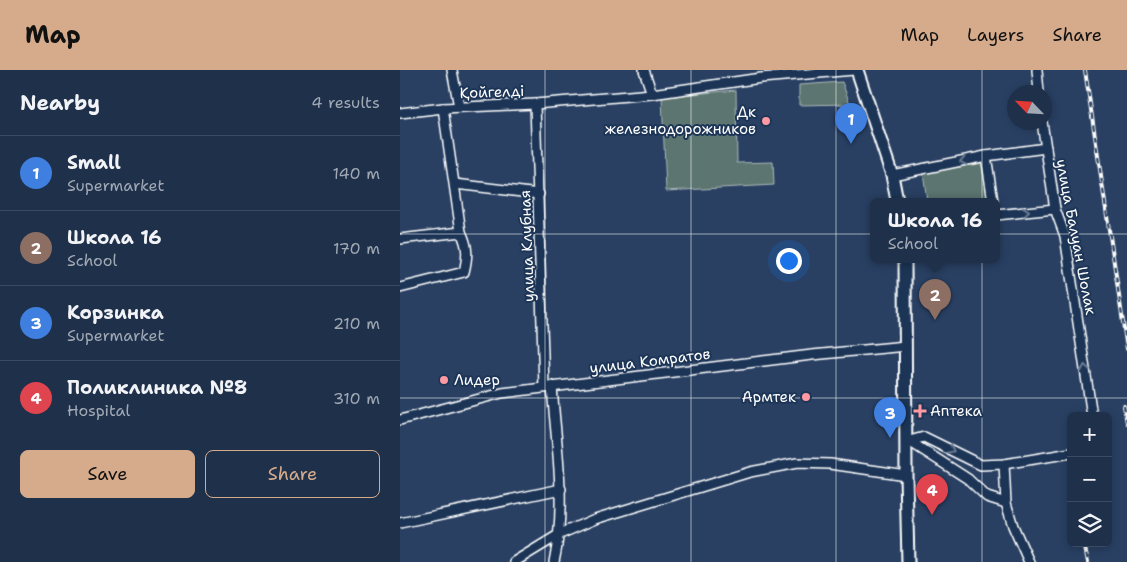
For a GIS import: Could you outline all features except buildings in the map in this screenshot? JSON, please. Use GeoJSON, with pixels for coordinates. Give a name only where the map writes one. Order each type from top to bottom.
{"type":"FeatureCollection","features":[{"type":"Feature","properties":{"kind":"main road"},"geometry":{"type":"LineString","coordinates":[[856,70],[892,175],[896,198]]}},
{"type":"Feature","properties":{"kind":"main road"},"geometry":{"type":"LineString","coordinates":[[905,263],[908,562]]}},
{"type":"Feature","properties":{"kind":"street"},"geometry":{"type":"LineString","coordinates":[[452,70],[459,107]]}},
{"type":"Feature","properties":{"kind":"street"},"geometry":{"type":"LineString","coordinates":[[644,70],[652,94]]}},
{"type":"Feature","properties":{"kind":"street","name":"Қойгелді"},"geometry":{"type":"LineString","coordinates":[[400,113],[443,108],[535,104],[652,94],[761,78],[856,70]]}},
{"type":"Feature","properties":{"kind":"street"},"geometry":{"type":"LineString","coordinates":[[1037,70],[1038,85]]}},
{"type":"Feature","properties":{"kind":"street","name":"улица Клубная"},"geometry":{"type":"LineString","coordinates":[[535,104],[548,386],[561,489],[560,534],[554,562]]}},
{"type":"Feature","properties":{"kind":"street"},"geometry":{"type":"LineString","coordinates":[[400,288],[464,272],[467,260],[467,245],[461,232],[443,108]]}},
{"type":"Feature","properties":{"kind":"street","name":"улица Балуан Шолак"},"geometry":{"type":"LineString","coordinates":[[1043,130],[1055,209],[1065,236],[1091,412]]}},
{"type":"Feature","properties":{"kind":"street"},"geometry":{"type":"LineString","coordinates":[[892,175],[986,156],[1046,148]]}},
{"type":"Feature","properties":{"kind":"street"},"geometry":{"type":"LineString","coordinates":[[986,156],[993,198]]}},
{"type":"Feature","properties":{"kind":"street"},"geometry":{"type":"LineString","coordinates":[[455,184],[539,194]]}},
{"type":"Feature","properties":{"kind":"street"},"geometry":{"type":"LineString","coordinates":[[1000,215],[1055,209]]}},
{"type":"Feature","properties":{"kind":"street"},"geometry":{"type":"LineString","coordinates":[[400,239],[461,232]]}},
{"type":"Feature","properties":{"kind":"street","name":"улица Комратов"},"geometry":{"type":"LineString","coordinates":[[400,420],[502,393],[548,386],[906,346]]}},
{"type":"Feature","properties":{"kind":"street"},"geometry":{"type":"LineString","coordinates":[[908,441],[924,437],[981,465],[1004,464],[1067,454]]}},
{"type":"Feature","properties":{"kind":"street"},"geometry":{"type":"LineString","coordinates":[[908,441],[968,479],[987,497],[1006,503]]}},
{"type":"Feature","properties":{"kind":"street"},"geometry":{"type":"LineString","coordinates":[[514,562],[560,534],[595,519],[750,472],[797,463],[830,464],[906,475]]}},
{"type":"Feature","properties":{"kind":"street"},"geometry":{"type":"LineString","coordinates":[[1004,464],[1006,503],[1013,526],[1029,562]]}},
{"type":"Feature","properties":{"kind":"street"},"geometry":{"type":"LineString","coordinates":[[400,523],[561,489]]}},
{"type":"Feature","properties":{"kind":"green space"},"geometry":{"type":"Polygon","coordinates":[[[842,82],[850,104],[799,105],[799,85],[842,82]]]}},
{"type":"Feature","properties":{"kind":"green space"},"geometry":{"type":"Polygon","coordinates":[[[736,90],[737,163],[773,162],[774,185],[666,191],[662,97],[736,90]]]}},
{"type":"Feature","properties":{"kind":"green space"},"geometry":{"type":"Polygon","coordinates":[[[985,163],[990,198],[927,198],[923,172],[985,163]]]}},
{"type":"Feature","properties":{"kind":"railway"},"geometry":{"type":"LineString","coordinates":[[1085,70],[1127,349]]}},
{"type":"Feature","properties":{"kind":"railway"},"geometry":{"type":"LineString","coordinates":[[1124,406],[1127,423]]}},
{"type":"Feature","properties":{"kind":"railway"},"geometry":{"type":"LineString","coordinates":[[1085,547],[1088,562]]}},
{"type":"Feature","properties":{"kind":"place","name":"Дк железнодорожников"},"geometry":{"type":"Point","coordinates":[766,121]}},
{"type":"Feature","properties":{"kind":"place","name":"Small"},"geometry":{"type":"Point","coordinates":[851,144]}},
{"type":"Feature","properties":{"kind":"place","name":"Школа 16"},"geometry":{"type":"Point","coordinates":[935,320]}},
{"type":"Feature","properties":{"kind":"place","name":"Лидер"},"geometry":{"type":"Point","coordinates":[444,380]}},
{"type":"Feature","properties":{"kind":"place","name":"Армтек"},"geometry":{"type":"Point","coordinates":[806,397]}},
{"type":"Feature","properties":{"kind":"place","name":"Аптека"},"geometry":{"type":"Point","coordinates":[920,411]}},
{"type":"Feature","properties":{"kind":"place","name":"Корзинка"},"geometry":{"type":"Point","coordinates":[890,438]}},
{"type":"Feature","properties":{"kind":"place","name":"Поликлиника №8"},"geometry":{"type":"Point","coordinates":[932,515]}}]}
